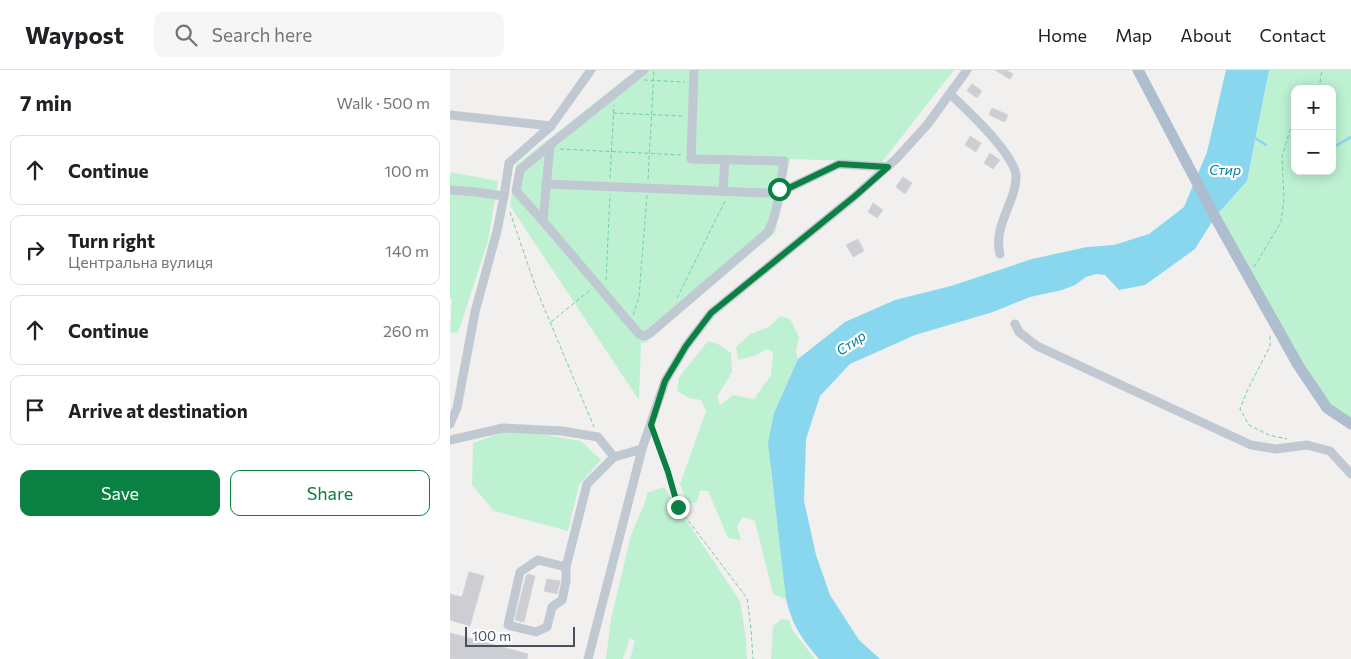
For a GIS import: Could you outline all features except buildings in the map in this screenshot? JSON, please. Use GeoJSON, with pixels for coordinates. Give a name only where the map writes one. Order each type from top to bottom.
{"type":"FeatureCollection","features":[{"type":"Feature","properties":{"kind":"main road"},"geometry":{"type":"LineString","coordinates":[[1138,70],[1215,217],[1298,365],[1327,408],[1351,424]]}},
{"type":"Feature","properties":{"kind":"street"},"geometry":{"type":"LineString","coordinates":[[450,424],[457,408],[475,312],[504,196],[509,163],[551,126],[591,70]]}},
{"type":"Feature","properties":{"kind":"street"},"geometry":{"type":"LineString","coordinates":[[644,70],[520,170],[516,191],[639,334],[644,336],[650,334],[768,232],[772,224],[779,189],[784,161],[691,159],[694,70]]}},
{"type":"Feature","properties":{"kind":"street"},"geometry":{"type":"LineString","coordinates":[[588,659],[642,448],[665,381],[686,346],[711,313],[888,167],[927,125],[967,70]]}},
{"type":"Feature","properties":{"kind":"street"},"geometry":{"type":"LineString","coordinates":[[950,94],[983,124],[1010,160],[1016,175],[1014,194],[999,231],[998,245],[1000,254]]}},
{"type":"Feature","properties":{"kind":"street"},"geometry":{"type":"LineString","coordinates":[[450,115],[551,126]]}},
{"type":"Feature","properties":{"kind":"street"},"geometry":{"type":"LineString","coordinates":[[543,221],[550,147]]}},
{"type":"Feature","properties":{"kind":"street"},"geometry":{"type":"LineString","coordinates":[[725,159],[726,191]]}},
{"type":"Feature","properties":{"kind":"street"},"geometry":{"type":"LineString","coordinates":[[546,184],[766,192],[787,189],[839,164],[888,167]]}},
{"type":"Feature","properties":{"kind":"street"},"geometry":{"type":"LineString","coordinates":[[450,190],[504,196]]}},
{"type":"Feature","properties":{"kind":"street"},"geometry":{"type":"LineString","coordinates":[[1015,324],[1019,332],[1037,346],[1252,445],[1276,449],[1307,445],[1330,451],[1351,474]]}},
{"type":"Feature","properties":{"kind":"street"},"geometry":{"type":"LineString","coordinates":[[450,440],[503,428],[562,431],[598,437],[614,457]]}},
{"type":"Feature","properties":{"kind":"street"},"geometry":{"type":"LineString","coordinates":[[566,566],[538,560],[520,572],[508,625],[536,632],[547,627],[552,607],[562,600],[566,582],[566,566],[587,484],[614,457],[642,448]]}},
{"type":"Feature","properties":{"kind":"path"},"geometry":{"type":"LineString","coordinates":[[630,323],[639,297],[648,188],[655,80],[654,70]]}},
{"type":"Feature","properties":{"kind":"path"},"geometry":{"type":"LineString","coordinates":[[1320,85],[1322,70]]}},
{"type":"Feature","properties":{"kind":"path"},"geometry":{"type":"LineString","coordinates":[[633,79],[693,82]]}},
{"type":"Feature","properties":{"kind":"path"},"geometry":{"type":"LineString","coordinates":[[613,113],[692,117]]}},
{"type":"Feature","properties":{"kind":"path"},"geometry":{"type":"LineString","coordinates":[[550,147],[691,155]]}},
{"type":"Feature","properties":{"kind":"path"},"geometry":{"type":"LineString","coordinates":[[670,317],[726,191]]}},
{"type":"Feature","properties":{"kind":"path"},"geometry":{"type":"LineString","coordinates":[[504,196],[550,322],[598,437]]}},
{"type":"Feature","properties":{"kind":"path"},"geometry":{"type":"LineString","coordinates":[[550,322],[597,284]]}},
{"type":"Feature","properties":{"kind":"path"},"geometry":{"type":"LineString","coordinates":[[651,425],[678,507],[747,598],[753,659]]}},
{"type":"Feature","properties":{"kind":"green space"},"geometry":{"type":"Polygon","coordinates":[[[636,70],[954,70],[882,162],[790,159],[775,233],[645,343],[641,343],[639,400],[510,206],[516,165],[636,70]]]}},
{"type":"Feature","properties":{"kind":"green space"},"geometry":{"type":"Polygon","coordinates":[[[1269,70],[1351,70],[1351,424],[1327,408],[1215,217],[1247,181],[1269,70]]]}},
{"type":"Feature","properties":{"kind":"green space"},"geometry":{"type":"Polygon","coordinates":[[[450,172],[498,181],[488,241],[458,333],[450,332],[452,299],[450,298],[450,172]]]}},
{"type":"Feature","properties":{"kind":"green space"},"geometry":{"type":"Polygon","coordinates":[[[780,316],[790,319],[799,337],[796,352],[798,359],[774,413],[771,473],[786,599],[773,594],[755,521],[743,517],[737,526],[741,540],[728,538],[708,491],[700,491],[697,502],[688,504],[680,484],[706,411],[701,400],[689,398],[677,391],[679,377],[708,341],[718,344],[731,353],[732,372],[717,397],[720,405],[733,395],[754,399],[771,375],[773,352],[767,349],[756,355],[738,360],[736,347],[750,334],[769,327],[780,316]]]}},
{"type":"Feature","properties":{"kind":"green space"},"geometry":{"type":"Polygon","coordinates":[[[504,432],[534,433],[581,441],[601,460],[579,485],[568,531],[494,511],[472,485],[473,443],[504,432]]]}},
{"type":"Feature","properties":{"kind":"green space"},"geometry":{"type":"Polygon","coordinates":[[[664,487],[740,601],[747,659],[630,659],[635,641],[630,638],[623,659],[606,659],[611,619],[631,535],[647,493],[664,487]]]}},
{"type":"Feature","properties":{"kind":"green space"},"geometry":{"type":"Polygon","coordinates":[[[782,619],[789,620],[793,631],[815,659],[771,659],[773,626],[782,619]]]}},
{"type":"Feature","properties":{"kind":"water","name":"Стир"},"geometry":{"type":"Polygon","coordinates":[[[1226,70],[1269,70],[1247,181],[1215,217],[1195,249],[1145,285],[1119,290],[1105,275],[1096,274],[1086,277],[1075,285],[1062,290],[1030,297],[993,312],[915,335],[850,364],[820,396],[806,439],[804,501],[816,555],[830,595],[859,640],[880,659],[819,659],[798,631],[791,617],[786,599],[768,443],[774,413],[798,359],[845,322],[895,300],[951,286],[1032,259],[1087,247],[1114,245],[1149,234],[1184,207],[1207,152],[1226,70]]]}},
{"type":"Feature","properties":{"kind":"waterway"},"geometry":{"type":"LineString","coordinates":[[1336,146],[1351,137]]}},
{"type":"Feature","properties":{"kind":"waterway"},"geometry":{"type":"LineString","coordinates":[[1255,138],[1266,145]]}},
{"type":"Feature","properties":{"kind":"route"},"geometry":{"type":"LineString","coordinates":[[678,507],[651,425],[665,381],[686,346],[711,313],[888,167],[839,164],[787,189],[779,189]]}}]}
